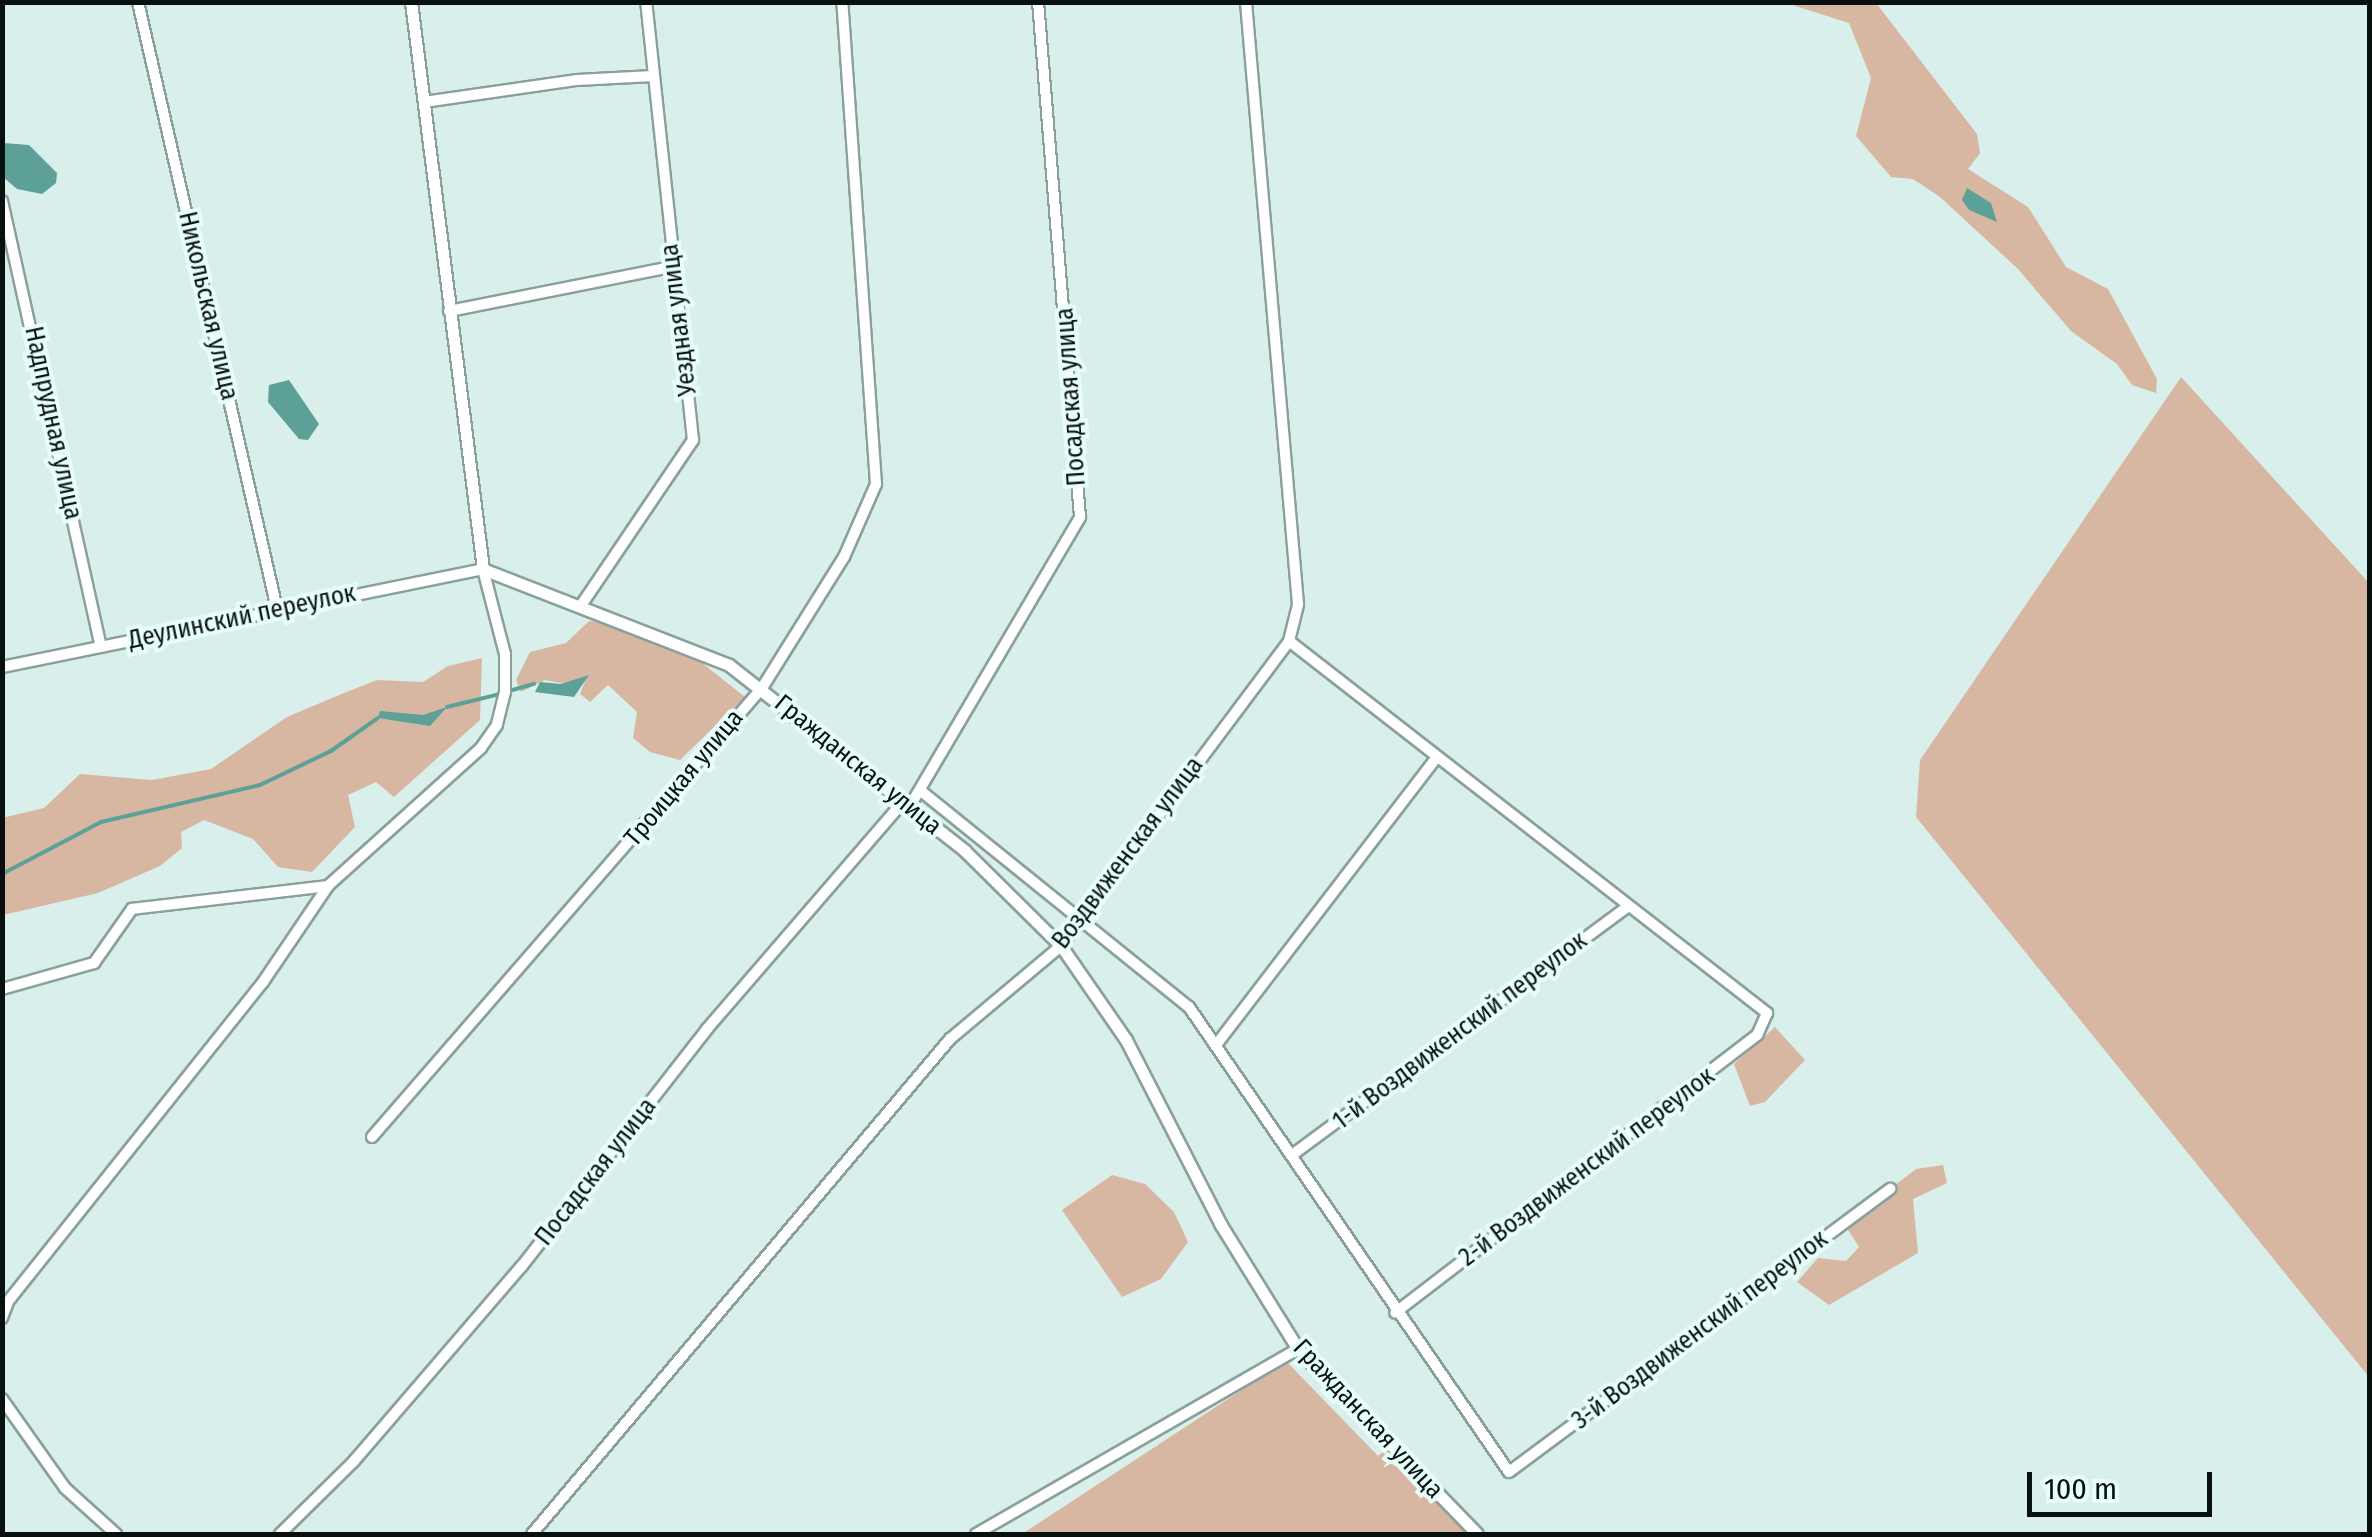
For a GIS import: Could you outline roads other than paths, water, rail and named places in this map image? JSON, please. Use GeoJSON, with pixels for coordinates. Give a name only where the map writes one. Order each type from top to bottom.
{"type":"FeatureCollection","features":[{"type":"Feature","properties":{"kind":"street","name":"Никольская улица"},"geometry":{"type":"LineString","coordinates":[[138,2],[278,609]]}},
{"type":"Feature","properties":{"kind":"street"},"geometry":{"type":"LineString","coordinates":[[2,1318],[8,1302],[263,982],[328,886],[497,725],[505,654],[483,569],[411,2]]}},
{"type":"Feature","properties":{"kind":"street","name":"Уездная улица"},"geometry":{"type":"LineString","coordinates":[[582,604],[693,440],[646,2]]}},
{"type":"Feature","properties":{"kind":"street","name":"Троицкая улица"},"geometry":{"type":"LineString","coordinates":[[372,1137],[762,688],[844,557],[876,484],[842,2]]}},
{"type":"Feature","properties":{"kind":"street","name":"Посадская улица"},"geometry":{"type":"LineString","coordinates":[[280,1534],[354,1460],[522,1266],[707,1030],[920,790],[1080,517],[1038,2]]}},
{"type":"Feature","properties":{"kind":"street","name":"Воздвиженская улица"},"geometry":{"type":"LineString","coordinates":[[532,1534],[950,1039],[1061,946],[1288,641],[1298,604],[1246,2]]}},
{"type":"Feature","properties":{"kind":"street"},"geometry":{"type":"LineString","coordinates":[[424,102],[576,80],[653,76]]}},
{"type":"Feature","properties":{"kind":"street","name":"Надпрудная улица"},"geometry":{"type":"LineString","coordinates":[[2,201],[101,646]]}},
{"type":"Feature","properties":{"kind":"street"},"geometry":{"type":"LineString","coordinates":[[449,312],[672,267]]}},
{"type":"Feature","properties":{"kind":"street","name":"Деулинский переулок"},"geometry":{"type":"LineString","coordinates":[[2,667],[483,569]]}},
{"type":"Feature","properties":{"kind":"street","name":"Гражданская улица"},"geometry":{"type":"LineString","coordinates":[[483,569],[691,645],[762,688],[906,804],[1061,946],[1126,1040],[1221,1224],[1298,1349],[1477,1534]]}},
{"type":"Feature","properties":{"kind":"street"},"geometry":{"type":"LineString","coordinates":[[1288,641],[1627,906]]}},
{"type":"Feature","properties":{"kind":"street"},"geometry":{"type":"LineString","coordinates":[[1216,1045],[1436,757]]}},
{"type":"Feature","properties":{"kind":"street"},"geometry":{"type":"LineString","coordinates":[[920,790],[1189,1006],[1395,1313]]}},
{"type":"Feature","properties":{"kind":"street"},"geometry":{"type":"LineString","coordinates":[[2,989],[94,963],[132,909],[328,886]]}},
{"type":"Feature","properties":{"kind":"street","name":"2-й Воздвиженский переулок"},"geometry":{"type":"LineString","coordinates":[[1395,1313],[1742,1047],[1766,1024],[1767,1013],[1627,906]]}},
{"type":"Feature","properties":{"kind":"street","name":"1-й Воздвиженский переулок"},"geometry":{"type":"LineString","coordinates":[[1292,1155],[1627,906]]}},
{"type":"Feature","properties":{"kind":"street","name":"3-й Воздвиженский переулок"},"geometry":{"type":"LineString","coordinates":[[1395,1313],[1510,1472],[1890,1189]]}},
{"type":"Feature","properties":{"kind":"street"},"geometry":{"type":"LineString","coordinates":[[976,1534],[1298,1349]]}},
{"type":"Feature","properties":{"kind":"street"},"geometry":{"type":"LineString","coordinates":[[2,1399],[64,1488],[116,1534]]}},
{"type":"Feature","properties":{"kind":"waterway"},"geometry":{"type":"LineString","coordinates":[[509,691],[534,684]]}},
{"type":"Feature","properties":{"kind":"waterway"},"geometry":{"type":"LineString","coordinates":[[447,707],[500,694]]}},
{"type":"Feature","properties":{"kind":"waterway"},"geometry":{"type":"LineString","coordinates":[[2,874],[101,822],[260,785],[331,751],[378,718]]}}]}
